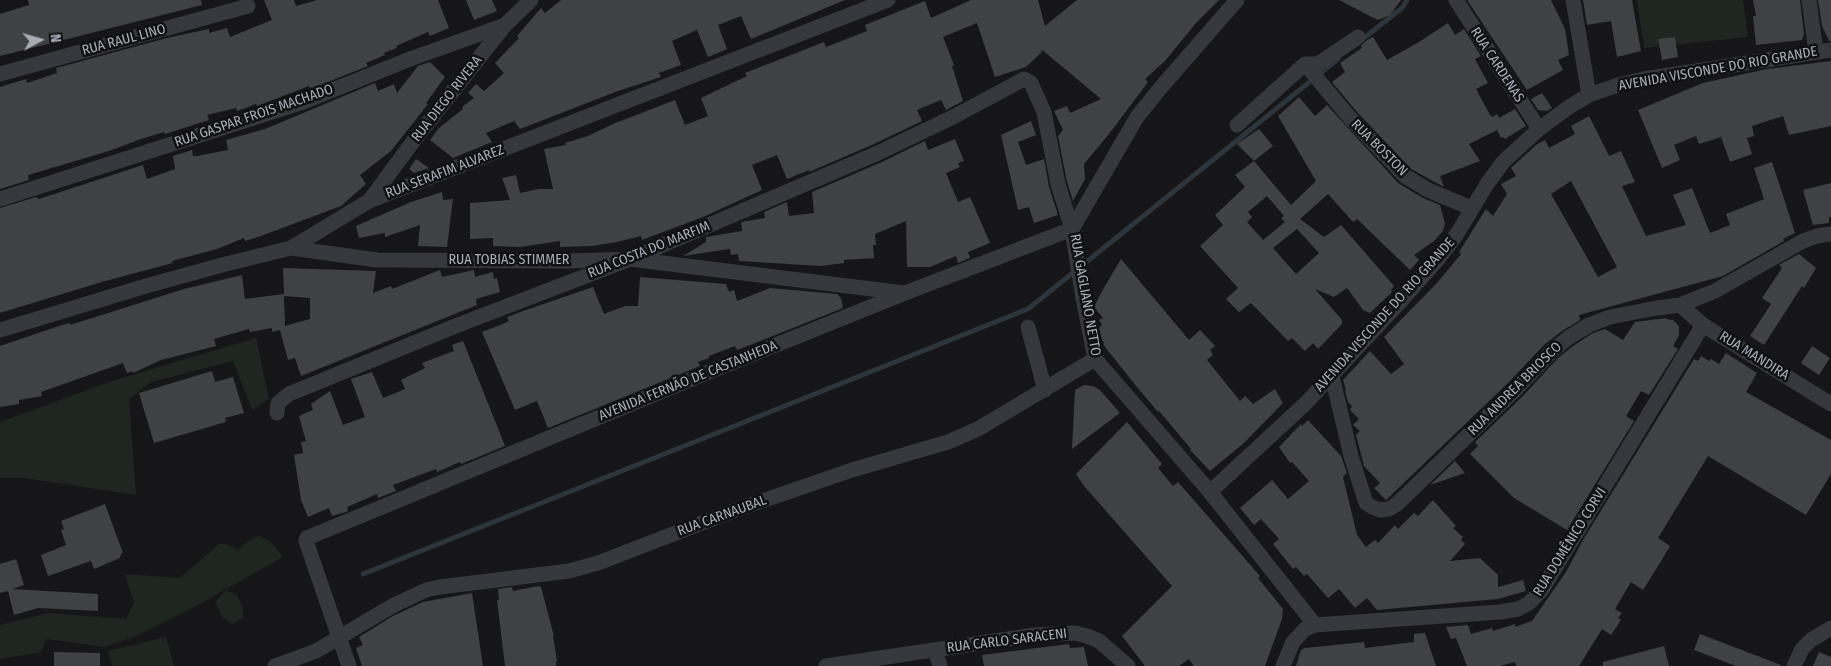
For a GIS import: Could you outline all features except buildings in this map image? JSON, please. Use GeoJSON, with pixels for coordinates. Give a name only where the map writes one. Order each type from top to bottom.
{"type":"FeatureCollection","features":[{"type":"Feature","properties":{"kind":"street","name":"RUA DIEGO RIVERA"},"geometry":{"type":"LineString","coordinates":[[369,202],[415,139],[505,25],[532,0]]}},
{"type":"Feature","properties":{"kind":"street","name":"RUA SERAFIM ALVAREZ"},"geometry":{"type":"LineString","coordinates":[[0,330],[146,286],[291,248],[369,202],[888,0]]}},
{"type":"Feature","properties":{"kind":"street","name":"RUA GAGLIANO NETTO"},"geometry":{"type":"LineString","coordinates":[[1237,0],[1163,84],[1137,117],[1072,229],[1095,359],[1210,492],[1315,625]]}},
{"type":"Feature","properties":{"kind":"street","name":"RUA CARDENAS"},"geometry":{"type":"LineString","coordinates":[[1456,0],[1538,129]]}},
{"type":"Feature","properties":{"kind":"street"},"geometry":{"type":"LineString","coordinates":[[1573,0],[1589,95]]}},
{"type":"Feature","properties":{"kind":"street"},"geometry":{"type":"LineString","coordinates":[[1809,0],[1824,51]]}},
{"type":"Feature","properties":{"kind":"street","name":"RUA RAUL LINO"},"geometry":{"type":"LineString","coordinates":[[0,74],[248,6]]}},
{"type":"Feature","properties":{"kind":"street","name":"RUA GASPAR FROIS MACHADO"},"geometry":{"type":"LineString","coordinates":[[0,198],[303,102],[410,59],[505,25]]}},
{"type":"Feature","properties":{"kind":"street"},"geometry":{"type":"LineString","coordinates":[[1237,125],[1305,64],[1318,64],[1358,37]]}},
{"type":"Feature","properties":{"kind":"street","name":"AVENIDA VISCONDE DO RIO GRANDE"},"geometry":{"type":"LineString","coordinates":[[1210,492],[1303,407],[1439,258],[1457,234],[1471,208],[1502,162],[1538,129],[1589,95],[1618,85],[1644,79],[1824,51]]}},
{"type":"Feature","properties":{"kind":"street","name":"RUA BOSTON"},"geometry":{"type":"LineString","coordinates":[[1305,64],[1350,118],[1405,176],[1428,190],[1471,208]]}},
{"type":"Feature","properties":{"kind":"street","name":"RUA COSTA DO MARFIM"},"geometry":{"type":"LineString","coordinates":[[277,413],[278,403],[288,394],[458,325],[630,259],[878,153],[955,116],[1024,79],[1031,83],[1044,112],[1058,184],[1072,229]]}},
{"type":"Feature","properties":{"kind":"street","name":"AVENIDA FERNÃO DE CASTANHEDA"},"geometry":{"type":"LineString","coordinates":[[339,639],[306,541],[307,538],[905,293],[1072,229]]}},
{"type":"Feature","properties":{"kind":"street","name":"RUA ANDREA BRIOSCO"},"geometry":{"type":"LineString","coordinates":[[1332,376],[1351,456],[1366,503],[1381,510],[1389,509],[1397,504],[1516,389],[1552,351],[1568,338],[1589,325],[1610,317],[1680,305],[1715,291],[1803,241],[1831,234]]}},
{"type":"Feature","properties":{"kind":"street","name":"RUA TOBIAS STIMMER"},"geometry":{"type":"LineString","coordinates":[[291,248],[376,260],[568,261],[630,259],[905,293]]}},
{"type":"Feature","properties":{"kind":"street","name":"RUA MANDIRA"},"geometry":{"type":"LineString","coordinates":[[1680,305],[1702,325],[1831,404]]}},
{"type":"Feature","properties":{"kind":"street","name":"RUA DOMÊNICO CORVI"},"geometry":{"type":"LineString","coordinates":[[1315,625],[1500,612],[1518,608],[1529,603],[1541,591],[1702,325]]}},
{"type":"Feature","properties":{"kind":"street"},"geometry":{"type":"LineString","coordinates":[[1028,327],[1045,390]]}},
{"type":"Feature","properties":{"kind":"street","name":"RUA CARNAUBAL"},"geometry":{"type":"LineString","coordinates":[[275,666],[316,651],[394,605],[426,590],[569,571],[598,563],[742,508],[852,470],[948,442],[978,429],[1095,359]]}},
{"type":"Feature","properties":{"kind":"street"},"geometry":{"type":"LineString","coordinates":[[1283,666],[1293,642],[1305,629],[1315,625]]}},
{"type":"Feature","properties":{"kind":"street"},"geometry":{"type":"LineString","coordinates":[[1794,666],[1802,649],[1811,640],[1831,628]]}},
{"type":"Feature","properties":{"kind":"street","name":"RUA CARLO SARACENI"},"geometry":{"type":"LineString","coordinates":[[826,666],[1035,635],[1075,633],[1099,641],[1128,666]]}},
{"type":"Feature","properties":{"kind":"street"},"geometry":{"type":"LineString","coordinates":[[339,639],[349,666]]}},
{"type":"Feature","properties":{"kind":"street"},"geometry":{"type":"LineString","coordinates":[[935,650],[940,666]]}},
{"type":"Feature","properties":{"kind":"shaded area"},"geometry":{"type":"Polygon","coordinates":[[[1637,0],[1743,0],[1748,37],[1644,48],[1637,0]]]}},
{"type":"Feature","properties":{"kind":"shaded area"},"geometry":{"type":"Polygon","coordinates":[[[256,338],[269,399],[252,410],[233,361],[151,382],[129,399],[136,495],[24,478],[0,478],[0,422],[112,381],[256,338]]]}},
{"type":"Feature","properties":{"kind":"shaded area"},"geometry":{"type":"Polygon","coordinates":[[[259,536],[271,542],[283,557],[196,606],[136,636],[104,647],[47,639],[41,652],[0,659],[0,625],[48,613],[126,619],[134,603],[125,574],[180,578],[219,544],[226,544],[238,550],[246,542],[259,536]]]}},
{"type":"Feature","properties":{"kind":"shaded area"},"geometry":{"type":"Polygon","coordinates":[[[226,590],[237,595],[243,608],[243,618],[232,624],[222,616],[215,602],[226,590]]]}},
{"type":"Feature","properties":{"kind":"shaded area"},"geometry":{"type":"Polygon","coordinates":[[[166,637],[174,666],[112,666],[108,651],[166,637]]]}},
{"type":"Feature","properties":{"kind":"waterway"},"geometry":{"type":"LineString","coordinates":[[1360,41],[1402,8],[1407,0]]}},
{"type":"Feature","properties":{"kind":"waterway"},"geometry":{"type":"LineString","coordinates":[[363,574],[1028,309],[1338,59]]}}]}
